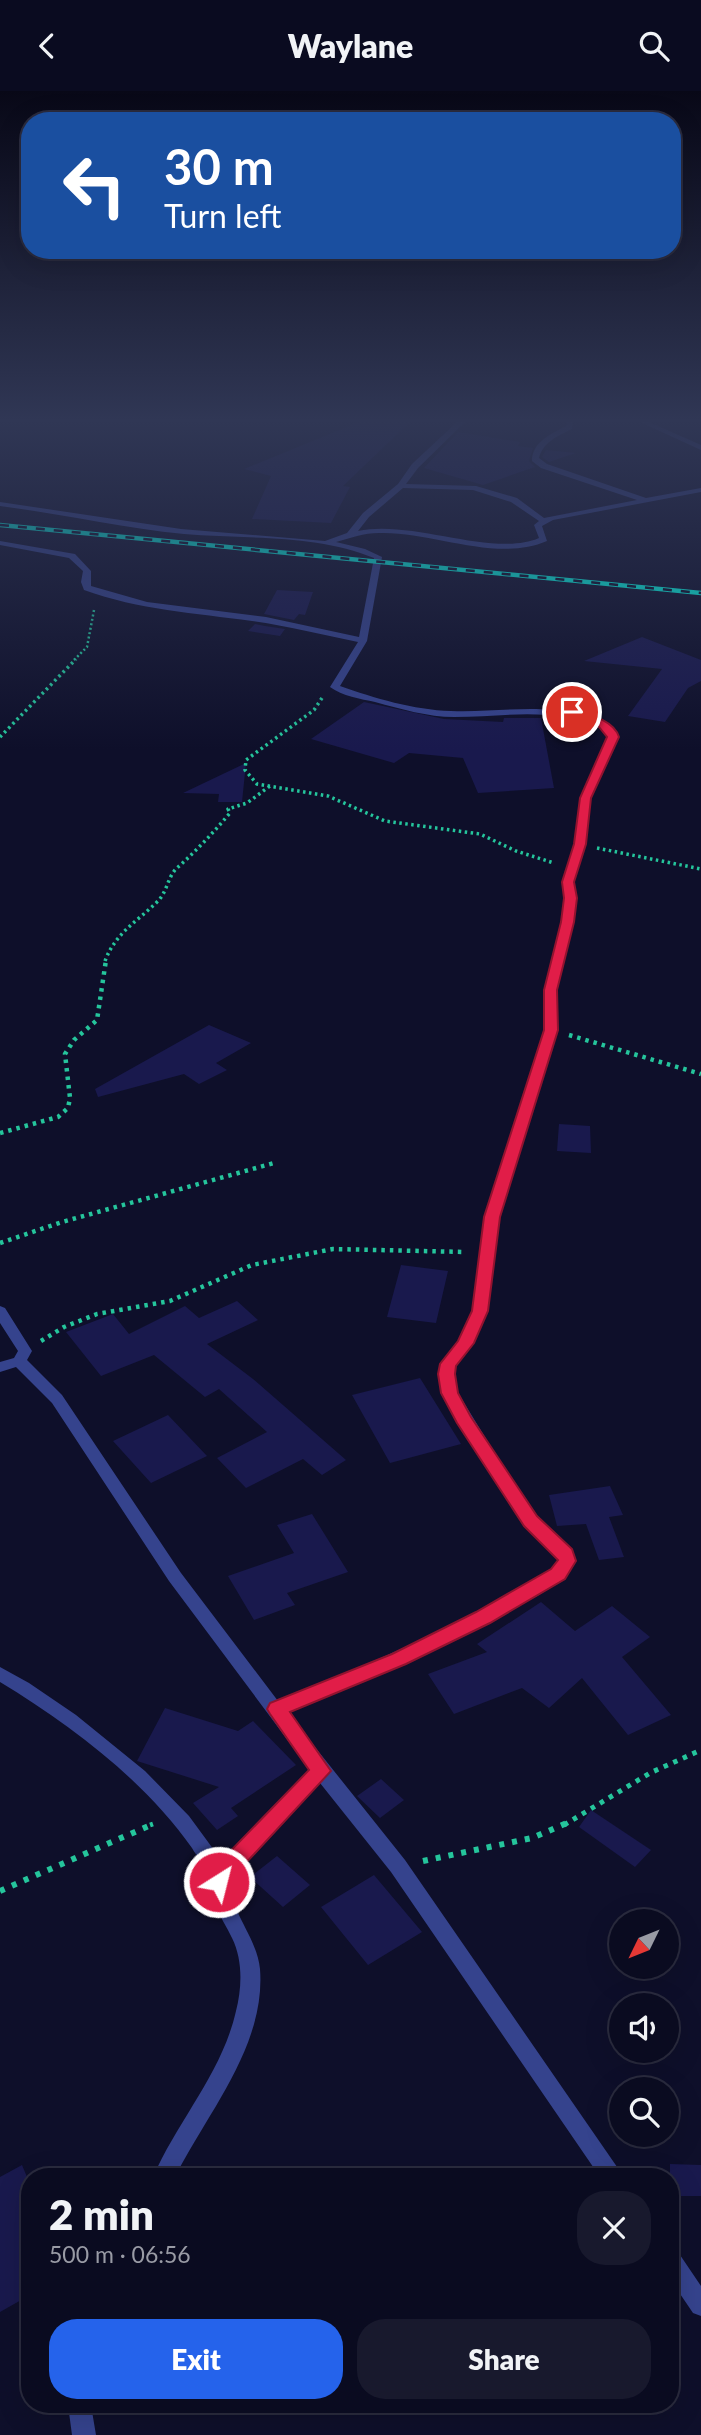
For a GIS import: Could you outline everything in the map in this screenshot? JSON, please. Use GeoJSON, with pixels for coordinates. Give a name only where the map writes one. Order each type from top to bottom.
{"type":"FeatureCollection","features":[{"type":"Feature","properties":{"kind":"street"},"geometry":{"type":"LineString","coordinates":[[180,531],[324,543],[369,553],[378,558],[363,641],[335,687],[436,712],[572,712],[603,725],[611,730],[613,737],[585,798],[580,844],[568,882],[570,898],[567,922],[551,990],[551,1030],[492,1217],[485,1252],[480,1311],[466,1343],[448,1364],[446,1374],[450,1393],[531,1521],[566,1554],[567,1561],[558,1574],[483,1618],[399,1659],[277,1709]]}},
{"type":"Feature","properties":{"kind":"street"},"geometry":{"type":"LineString","coordinates":[[350,535],[353,531]]}},
{"type":"Feature","properties":{"kind":"street"},"geometry":{"type":"LineString","coordinates":[[324,543],[375,531]]}},
{"type":"Feature","properties":{"kind":"street"},"geometry":{"type":"LineString","coordinates":[[395,531],[477,543],[533,544],[544,539],[541,531]]}},
{"type":"Feature","properties":{"kind":"street"},"geometry":{"type":"LineString","coordinates":[[0,543],[72,555],[87,571],[87,588],[96,592],[148,604],[256,618],[363,641]]}},
{"type":"Feature","properties":{"kind":"street"},"geometry":{"type":"LineString","coordinates":[[0,1311],[22,1356],[57,1399],[175,1577],[277,1709],[321,1771],[398,1866],[607,2168]]}},
{"type":"Feature","properties":{"kind":"street"},"geometry":{"type":"LineString","coordinates":[[0,1367],[22,1356]]}},
{"type":"Feature","properties":{"kind":"street"},"geometry":{"type":"LineString","coordinates":[[0,1674],[27,1689],[115,1757],[176,1814],[221,1875]]}},
{"type":"Feature","properties":{"kind":"street"},"geometry":{"type":"LineString","coordinates":[[168,2168],[176,2150],[216,2090],[249,2012],[250,1977],[246,1954],[241,1936],[219,1892],[221,1875],[321,1771]]}},
{"type":"Feature","properties":{"kind":"street"},"geometry":{"type":"LineString","coordinates":[[679,2273],[701,2305]]}},
{"type":"Feature","properties":{"kind":"street"},"geometry":{"type":"LineString","coordinates":[[81,2413],[84,2435]]}},
{"type":"Feature","properties":{"kind":"path"},"geometry":{"type":"LineString","coordinates":[[0,737],[71,667],[87,647],[96,592]]}},
{"type":"Feature","properties":{"kind":"path"},"geometry":{"type":"LineString","coordinates":[[335,687],[314,710],[246,760],[245,770],[250,779],[270,786],[328,796],[385,821],[480,834],[516,851],[572,868]]}},
{"type":"Feature","properties":{"kind":"path"},"geometry":{"type":"LineString","coordinates":[[0,1133],[58,1117],[68,1108],[70,1098],[65,1054],[74,1040],[97,1020],[105,961],[112,944],[127,926],[161,899],[175,869],[219,828],[230,813],[229,809],[247,803],[270,786]]}},
{"type":"Feature","properties":{"kind":"path"},"geometry":{"type":"LineString","coordinates":[[580,844],[701,869]]}},
{"type":"Feature","properties":{"kind":"path"},"geometry":{"type":"LineString","coordinates":[[551,1030],[701,1073]]}},
{"type":"Feature","properties":{"kind":"path"},"geometry":{"type":"LineString","coordinates":[[0,1243],[62,1222],[274,1163]]}},
{"type":"Feature","properties":{"kind":"path"},"geometry":{"type":"LineString","coordinates":[[22,1356],[75,1322],[97,1314],[170,1301],[252,1265],[333,1249],[485,1252]]}},
{"type":"Feature","properties":{"kind":"path"},"geometry":{"type":"LineString","coordinates":[[398,1866],[532,1838],[559,1828],[650,1773],[701,1750]]}},
{"type":"Feature","properties":{"kind":"path"},"geometry":{"type":"LineString","coordinates":[[0,1891],[176,1814]]}},
{"type":"Feature","properties":{"kind":"building"},"geometry":{"type":"Polygon","coordinates":[[[277,590],[313,592],[305,615],[299,614],[294,620],[264,614],[277,590]]]}},
{"type":"Feature","properties":{"kind":"building"},"geometry":{"type":"Polygon","coordinates":[[[255,624],[285,629],[280,636],[248,631],[255,624]]]}},
{"type":"Feature","properties":{"kind":"building"},"geometry":{"type":"Polygon","coordinates":[[[642,637],[701,660],[701,681],[688,688],[665,722],[628,716],[662,669],[584,661],[642,637]]]}},
{"type":"Feature","properties":{"kind":"building"},"geometry":{"type":"Polygon","coordinates":[[[364,702],[444,719],[503,722],[504,718],[541,718],[554,788],[478,793],[463,758],[409,753],[394,763],[311,739],[364,702]]]}},
{"type":"Feature","properties":{"kind":"building"},"geometry":{"type":"Polygon","coordinates":[[[246,763],[242,802],[218,802],[219,794],[183,793],[246,763]]]}},
{"type":"Feature","properties":{"kind":"building"},"geometry":{"type":"Polygon","coordinates":[[[209,1025],[251,1043],[216,1063],[227,1070],[199,1084],[184,1074],[98,1097],[95,1089],[209,1025]]]}},
{"type":"Feature","properties":{"kind":"building"},"geometry":{"type":"Polygon","coordinates":[[[559,1124],[590,1126],[591,1153],[557,1151],[559,1124]]]}},
{"type":"Feature","properties":{"kind":"building"},"geometry":{"type":"Polygon","coordinates":[[[401,1265],[448,1271],[436,1323],[387,1317],[401,1265]]]}},
{"type":"Feature","properties":{"kind":"building"},"geometry":{"type":"Polygon","coordinates":[[[237,1301],[258,1320],[207,1344],[253,1379],[346,1460],[322,1475],[303,1459],[246,1488],[217,1458],[267,1432],[219,1389],[205,1397],[154,1355],[101,1376],[66,1332],[113,1314],[129,1334],[185,1306],[199,1318],[237,1301]]]}},
{"type":"Feature","properties":{"kind":"building"},"geometry":{"type":"Polygon","coordinates":[[[420,1378],[461,1444],[390,1463],[352,1395],[420,1378]]]}},
{"type":"Feature","properties":{"kind":"building"},"geometry":{"type":"Polygon","coordinates":[[[168,1415],[207,1456],[151,1483],[113,1441],[168,1415]]]}},
{"type":"Feature","properties":{"kind":"building"},"geometry":{"type":"Polygon","coordinates":[[[610,1486],[623,1515],[609,1517],[624,1557],[599,1560],[586,1524],[557,1526],[549,1495],[610,1486]]]}},
{"type":"Feature","properties":{"kind":"building"},"geometry":{"type":"Polygon","coordinates":[[[312,1514],[348,1572],[287,1593],[295,1605],[254,1620],[228,1576],[294,1553],[277,1525],[312,1514]]]}},
{"type":"Feature","properties":{"kind":"building"},"geometry":{"type":"Polygon","coordinates":[[[541,1602],[575,1631],[612,1606],[650,1637],[622,1657],[671,1715],[628,1735],[582,1678],[549,1708],[522,1688],[454,1714],[428,1674],[487,1652],[477,1644],[541,1602]]]}},
{"type":"Feature","properties":{"kind":"building"},"geometry":{"type":"Polygon","coordinates":[[[165,1708],[238,1731],[253,1721],[296,1765],[231,1808],[238,1816],[217,1830],[193,1803],[219,1787],[137,1761],[165,1708]]]}},
{"type":"Feature","properties":{"kind":"building"},"geometry":{"type":"Polygon","coordinates":[[[381,1779],[404,1800],[380,1818],[357,1796],[381,1779]]]}},
{"type":"Feature","properties":{"kind":"building"},"geometry":{"type":"Polygon","coordinates":[[[591,1810],[651,1850],[635,1867],[579,1827],[591,1810]]]}},
{"type":"Feature","properties":{"kind":"building"},"geometry":{"type":"Polygon","coordinates":[[[277,1856],[310,1885],[283,1907],[250,1877],[277,1856]]]}},
{"type":"Feature","properties":{"kind":"building"},"geometry":{"type":"Polygon","coordinates":[[[374,1875],[422,1932],[368,1965],[321,1907],[374,1875]]]}},
{"type":"Feature","properties":{"kind":"building"},"geometry":{"type":"Polygon","coordinates":[[[670,2164],[701,2165],[701,2196],[679,2196],[679,2168],[670,2168],[670,2164]]]}},
{"type":"Feature","properties":{"kind":"building"},"geometry":{"type":"Polygon","coordinates":[[[22,2165],[21,2300],[0,2312],[0,2177],[22,2165]]]}},
{"type":"Feature","properties":{"kind":"railway"},"geometry":{"type":"LineString","coordinates":[[66,531],[701,593]]}},
{"type":"Feature","properties":{"kind":"route"},"geometry":{"type":"LineString","coordinates":[[219,1882],[221,1875],[321,1771],[277,1709],[399,1659],[483,1618],[558,1574],[567,1561],[566,1554],[531,1521],[464,1419],[450,1393],[446,1374],[448,1364],[466,1343],[480,1311],[485,1252],[492,1217],[551,1030],[551,990],[567,922],[570,898],[568,882],[580,844],[585,798],[613,737],[611,730],[603,725],[572,712]]}}]}
